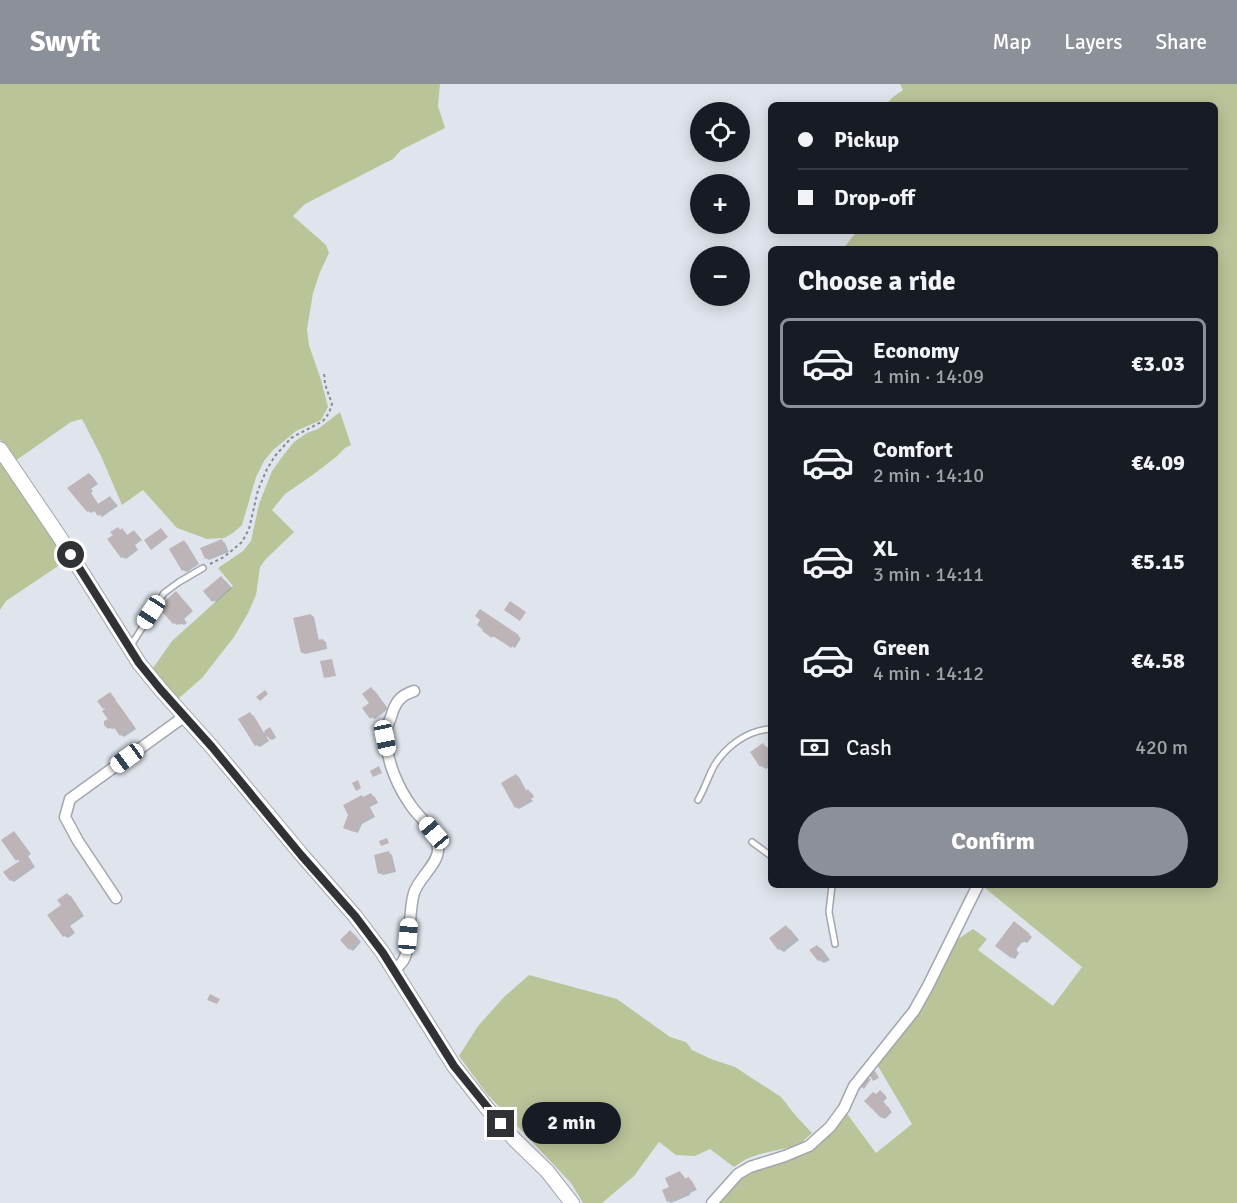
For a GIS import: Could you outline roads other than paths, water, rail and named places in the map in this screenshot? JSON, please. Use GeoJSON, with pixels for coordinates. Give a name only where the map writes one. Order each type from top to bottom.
{"type":"FeatureCollection","features":[{"type":"Feature","properties":{"kind":"street"},"geometry":{"type":"LineString","coordinates":[[0,450],[139,663],[355,916],[383,953],[454,1066],[515,1140],[547,1172],[572,1203]]}},
{"type":"Feature","properties":{"kind":"street"},"geometry":{"type":"LineString","coordinates":[[394,971],[403,961],[407,949],[414,892],[438,851],[434,833],[412,808],[400,788],[390,761],[385,738],[394,705],[405,694],[414,691]]}},
{"type":"Feature","properties":{"kind":"street"},"geometry":{"type":"LineString","coordinates":[[116,898],[65,817],[70,799],[185,716]]}},
{"type":"Feature","properties":{"kind":"street"},"geometry":{"type":"LineString","coordinates":[[712,1203],[738,1174],[750,1167],[809,1146],[830,1127],[844,1108],[859,1079],[914,1011],[977,888]]}},
{"type":"Feature","properties":{"kind":"lane"},"geometry":{"type":"LineString","coordinates":[[130,648],[164,593],[203,568]]}},
{"type":"Feature","properties":{"kind":"lane"},"geometry":{"type":"LineString","coordinates":[[698,800],[722,754],[745,736],[758,730],[768,729]]}},
{"type":"Feature","properties":{"kind":"lane"},"geometry":{"type":"LineString","coordinates":[[752,842],[768,854]]}},
{"type":"Feature","properties":{"kind":"lane"},"geometry":{"type":"LineString","coordinates":[[832,888],[829,912],[835,944]]}}]}
